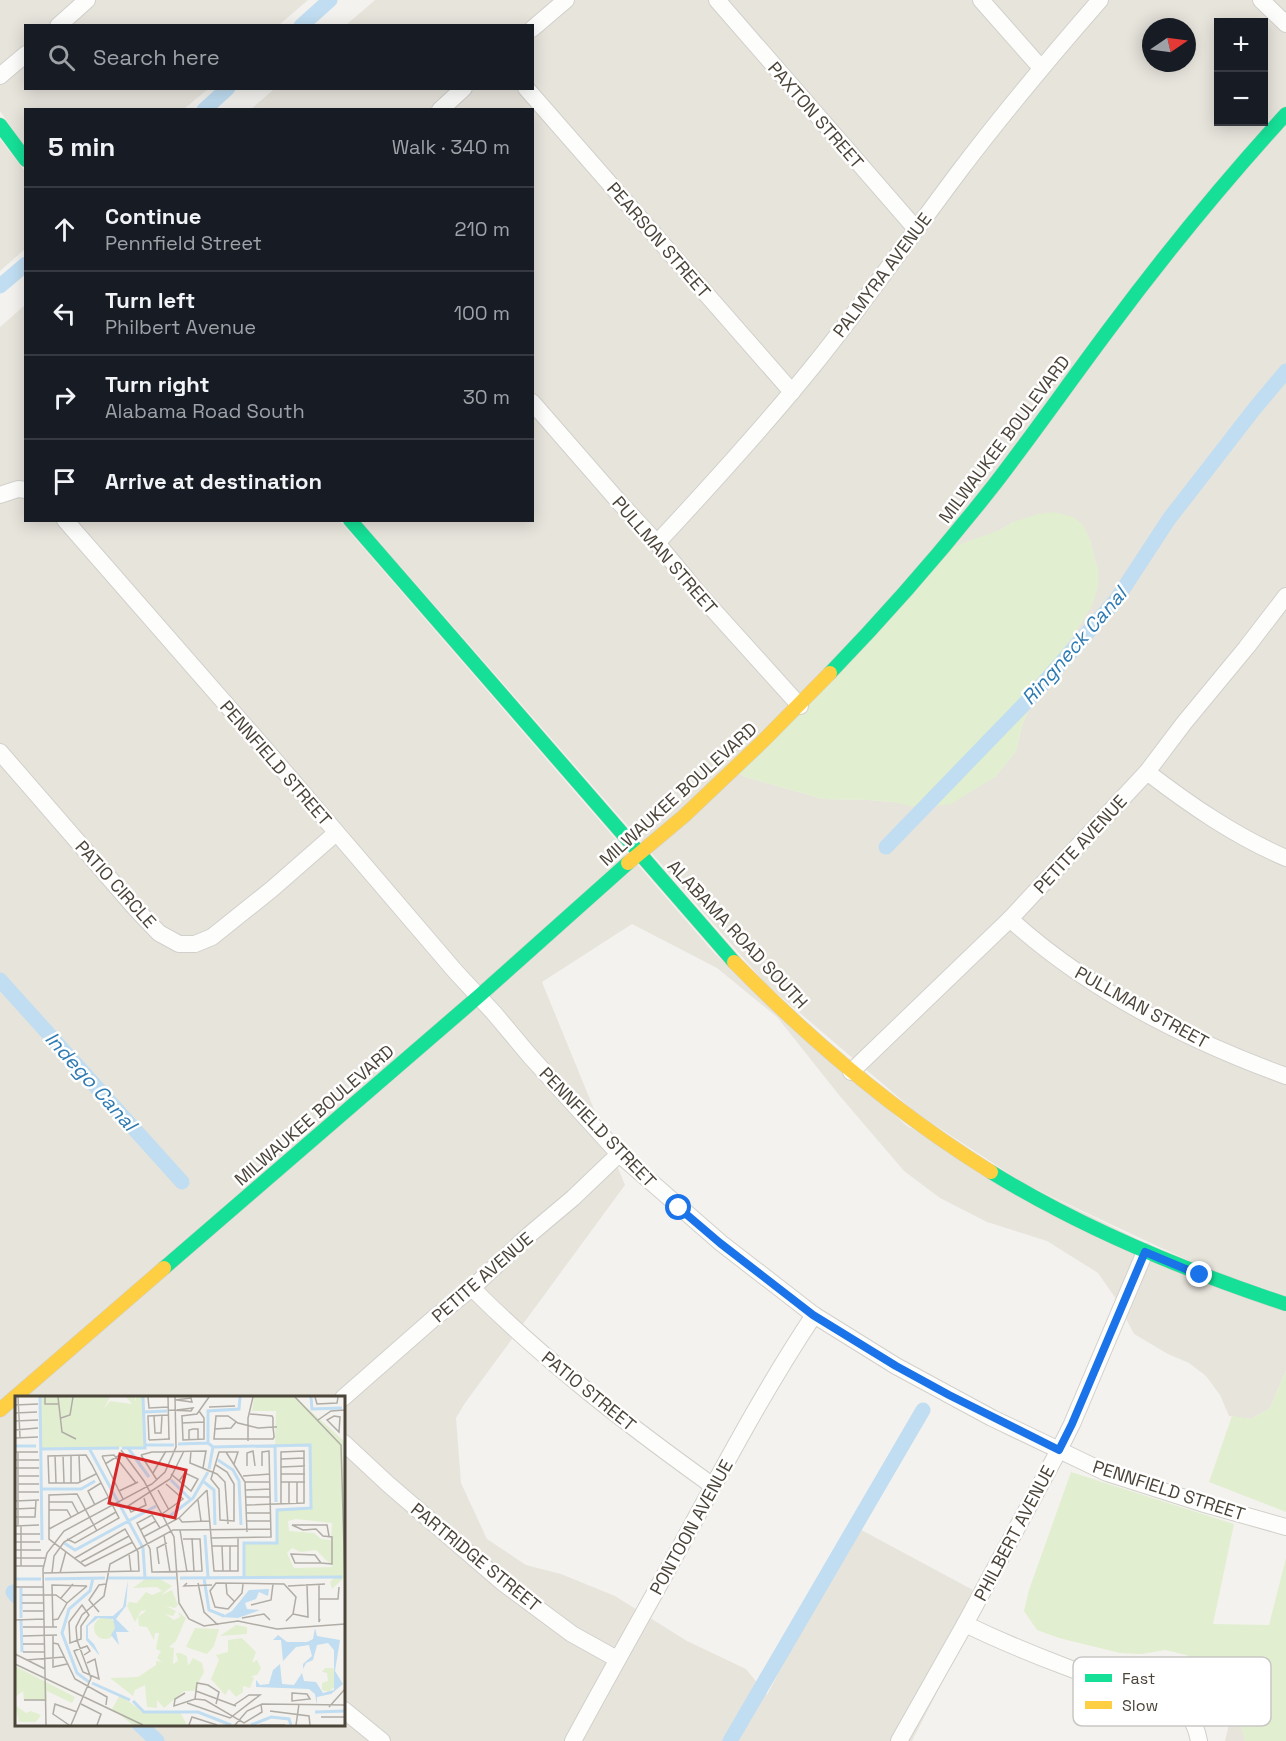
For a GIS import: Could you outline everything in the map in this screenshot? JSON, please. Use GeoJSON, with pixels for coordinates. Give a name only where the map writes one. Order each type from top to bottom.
{"type":"FeatureCollection","features":[{"type":"Feature","properties":{"kind":"street"},"geometry":{"type":"LineString","coordinates":[[60,24],[87,0]]}},
{"type":"Feature","properties":{"kind":"street"},"geometry":{"type":"LineString","coordinates":[[534,27],[566,0]]}},
{"type":"Feature","properties":{"kind":"street","name":"PAXTON STREET"},"geometry":{"type":"LineString","coordinates":[[717,0],[916,229]]}},
{"type":"Feature","properties":{"kind":"street"},"geometry":{"type":"LineString","coordinates":[[981,0],[1041,68]]}},
{"type":"Feature","properties":{"kind":"street","name":"PALMYRA AVENUE"},"geometry":{"type":"LineString","coordinates":[[657,543],[746,447],[792,392],[872,290],[962,168],[1041,68],[1100,0]]}},
{"type":"Feature","properties":{"kind":"street"},"geometry":{"type":"LineString","coordinates":[[1261,0],[1286,24]]}},
{"type":"Feature","properties":{"kind":"street"},"geometry":{"type":"LineString","coordinates":[[0,76],[24,56]]}},
{"type":"Feature","properties":{"kind":"street"},"geometry":{"type":"LineString","coordinates":[[442,108],[462,90]]}},
{"type":"Feature","properties":{"kind":"street","name":"PEARSON STREET"},"geometry":{"type":"LineString","coordinates":[[528,90],[792,392]]}},
{"type":"Feature","properties":{"kind":"street","name":"MILWAUKEE BOULEVARD"},"geometry":{"type":"LineString","coordinates":[[27,1393],[639,854],[667,832],[800,706],[886,614],[951,539],[1210,201],[1286,114]]}},
{"type":"Feature","properties":{"kind":"street"},"geometry":{"type":"LineString","coordinates":[[0,125],[24,157]]}},
{"type":"Feature","properties":{"kind":"street","name":"PULLMAN STREET"},"geometry":{"type":"LineString","coordinates":[[534,404],[800,706]]}},
{"type":"Feature","properties":{"kind":"street"},"geometry":{"type":"LineString","coordinates":[[0,495],[22,489]]}},
{"type":"Feature","properties":{"kind":"street","name":"PENNFIELD STREET"},"geometry":{"type":"LineString","coordinates":[[68,522],[530,1056],[619,1154],[720,1243],[813,1315],[896,1366],[949,1395],[1107,1473],[1286,1527]]}},
{"type":"Feature","properties":{"kind":"street","name":"ALABAMA ROAD SOUTH"},"geometry":{"type":"LineString","coordinates":[[352,522],[721,949],[811,1038],[851,1072],[913,1120],[981,1166],[1089,1227],[1200,1275],[1286,1304]]}},
{"type":"Feature","properties":{"kind":"street","name":"PETITE AVENUE"},"geometry":{"type":"LineString","coordinates":[[851,1072],[1010,918],[1147,772],[1286,596]]}},
{"type":"Feature","properties":{"kind":"street","name":"PATIO CIRCLE"},"geometry":{"type":"LineString","coordinates":[[0,752],[137,910],[159,933],[179,944],[195,945],[212,938],[336,833]]}},
{"type":"Feature","properties":{"kind":"street"},"geometry":{"type":"LineString","coordinates":[[1147,772],[1202,813],[1286,858]]}},
{"type":"Feature","properties":{"kind":"street","name":"PULLMAN STREET"},"geometry":{"type":"LineString","coordinates":[[1010,918],[1059,958],[1104,989],[1200,1041],[1286,1076]]}},
{"type":"Feature","properties":{"kind":"street","name":"PETITE AVENUE"},"geometry":{"type":"LineString","coordinates":[[345,1396],[472,1288],[619,1154]]}},
{"type":"Feature","properties":{"kind":"street","name":"PHILBERT AVENUE"},"geometry":{"type":"LineString","coordinates":[[899,1741],[1059,1450],[1145,1252]]}},
{"type":"Feature","properties":{"kind":"street","name":"PATIO STREET"},"geometry":{"type":"LineString","coordinates":[[472,1288],[548,1360],[629,1425],[713,1486]]}},
{"type":"Feature","properties":{"kind":"street","name":"PONTOON AVENUE"},"geometry":{"type":"LineString","coordinates":[[573,1741],[786,1356],[813,1315]]}},
{"type":"Feature","properties":{"kind":"street","name":"MILWAUKEE BOULEVARD"},"geometry":{"type":"LineString","coordinates":[[0,1410],[15,1401]]}},
{"type":"Feature","properties":{"kind":"street","name":"PARTRIDGE STREET"},"geometry":{"type":"LineString","coordinates":[[345,1444],[396,1492],[502,1582],[572,1634],[617,1659]]}},
{"type":"Feature","properties":{"kind":"street"},"geometry":{"type":"LineString","coordinates":[[965,1624],[1040,1658],[1073,1670]]}},
{"type":"Feature","properties":{"kind":"street"},"geometry":{"type":"LineString","coordinates":[[345,1711],[382,1741]]}},
{"type":"Feature","properties":{"kind":"shaded area"},"geometry":{"type":"Polygon","coordinates":[[[0,0],[308,0],[280,24],[24,24],[24,90],[207,90],[185,108],[24,108],[24,146],[0,111],[0,0]]]}},
{"type":"Feature","properties":{"kind":"shaded area"},"geometry":{"type":"Polygon","coordinates":[[[375,0],[1286,0],[1286,1296],[1204,1268],[1025,1184],[918,1114],[766,984],[362,522],[534,522],[534,108],[252,108],[273,90],[534,90],[534,24],[347,24],[375,0]],[[1013,522],[1000,530],[735,770],[745,777],[823,799],[893,802],[995,777],[1016,751],[1030,705],[1092,604],[1098,585],[1098,571],[1090,540],[1013,522]]]}},
{"type":"Feature","properties":{"kind":"shaded area"},"geometry":{"type":"Polygon","coordinates":[[[0,139],[24,170],[24,250],[0,271],[0,139]]]}},
{"type":"Feature","properties":{"kind":"shaded area"},"geometry":{"type":"Polygon","coordinates":[[[24,306],[24,522],[341,522],[715,954],[907,1126],[1286,1312],[1286,1371],[1270,1408],[1251,1419],[1229,1416],[1220,1395],[1206,1376],[1189,1363],[1168,1354],[1134,1334],[1114,1296],[1098,1273],[1047,1241],[987,1222],[940,1198],[904,1171],[777,1017],[717,968],[632,924],[542,982],[625,1185],[456,1418],[461,1483],[487,1539],[526,1565],[561,1574],[615,1596],[687,1641],[746,1669],[767,1695],[854,1526],[986,1597],[912,1741],[0,1741],[0,327],[24,306]]]}},
{"type":"Feature","properties":{"kind":"shaded area"},"geometry":{"type":"Polygon","coordinates":[[[1229,1726],[1241,1726],[1245,1741],[1225,1741],[1229,1726]]]}},
{"type":"Feature","properties":{"kind":"green space"},"geometry":{"type":"Polygon","coordinates":[[[1054,512],[1073,517],[1083,525],[1090,540],[1098,571],[1098,585],[1093,604],[1058,656],[1030,705],[1016,751],[995,777],[951,804],[919,808],[893,802],[823,799],[745,777],[735,770],[946,549],[1000,530],[1013,522],[1038,514],[1054,512]]]}},
{"type":"Feature","properties":{"kind":"green space"},"geometry":{"type":"Polygon","coordinates":[[[1286,1371],[1286,1512],[1209,1482],[1232,1416],[1251,1419],[1270,1408],[1286,1371]]]}},
{"type":"Feature","properties":{"kind":"green space"},"geometry":{"type":"Polygon","coordinates":[[[1071,1472],[1234,1524],[1213,1624],[1269,1625],[1286,1558],[1286,1741],[1245,1741],[1241,1726],[1271,1726],[1271,1657],[1190,1657],[1165,1650],[1142,1654],[1120,1653],[1059,1638],[1037,1630],[1024,1611],[1029,1590],[1071,1472]]]}},
{"type":"Feature","properties":{"kind":"waterway"},"geometry":{"type":"LineString","coordinates":[[303,24],[330,0]]}},
{"type":"Feature","properties":{"kind":"waterway"},"geometry":{"type":"LineString","coordinates":[[206,108],[226,90]]}},
{"type":"Feature","properties":{"kind":"waterway"},"geometry":{"type":"LineString","coordinates":[[0,286],[24,266]]}},
{"type":"Feature","properties":{"kind":"waterway","name":"Ringneck Canal"},"geometry":{"type":"LineString","coordinates":[[886,847],[1034,694],[1116,600],[1169,519],[1286,371]]}},
{"type":"Feature","properties":{"kind":"waterway","name":"Indego Canal"},"geometry":{"type":"LineString","coordinates":[[0,980],[182,1182]]}},
{"type":"Feature","properties":{"kind":"waterway"},"geometry":{"type":"LineString","coordinates":[[730,1741],[923,1410]]}},
{"type":"Feature","properties":{"kind":"waterway"},"geometry":{"type":"LineString","coordinates":[[141,1726],[157,1741]]}},
{"type":"Feature","properties":{"kind":"traffic: fast"},"geometry":{"type":"LineString","coordinates":[[830,673],[915,581],[975,509],[1152,273],[1286,114]]}},
{"type":"Feature","properties":{"kind":"traffic: fast"},"geometry":{"type":"LineString","coordinates":[[0,125],[24,157]]}},
{"type":"Feature","properties":{"kind":"traffic: fast"},"geometry":{"type":"LineString","coordinates":[[352,522],[734,962]]}},
{"type":"Feature","properties":{"kind":"traffic: fast"},"geometry":{"type":"LineString","coordinates":[[164,1268],[479,996],[628,863]]}},
{"type":"Feature","properties":{"kind":"traffic: fast"},"geometry":{"type":"LineString","coordinates":[[991,1172],[1061,1212],[1134,1247],[1286,1304]]}},
{"type":"Feature","properties":{"kind":"traffic: slow"},"geometry":{"type":"LineString","coordinates":[[628,863],[684,816],[830,673]]}},
{"type":"Feature","properties":{"kind":"traffic: slow"},"geometry":{"type":"LineString","coordinates":[[734,962],[856,1075],[922,1126],[991,1172]]}},
{"type":"Feature","properties":{"kind":"traffic: slow"},"geometry":{"type":"LineString","coordinates":[[16,1396],[164,1268]]}},
{"type":"Feature","properties":{"kind":"traffic: slow"},"geometry":{"type":"LineString","coordinates":[[0,1410],[15,1397]]}},
{"type":"Feature","properties":{"kind":"route"},"geometry":{"type":"LineString","coordinates":[[679,1208],[813,1315],[896,1366],[992,1418],[1059,1450],[1145,1252],[1200,1275]]}}]}
